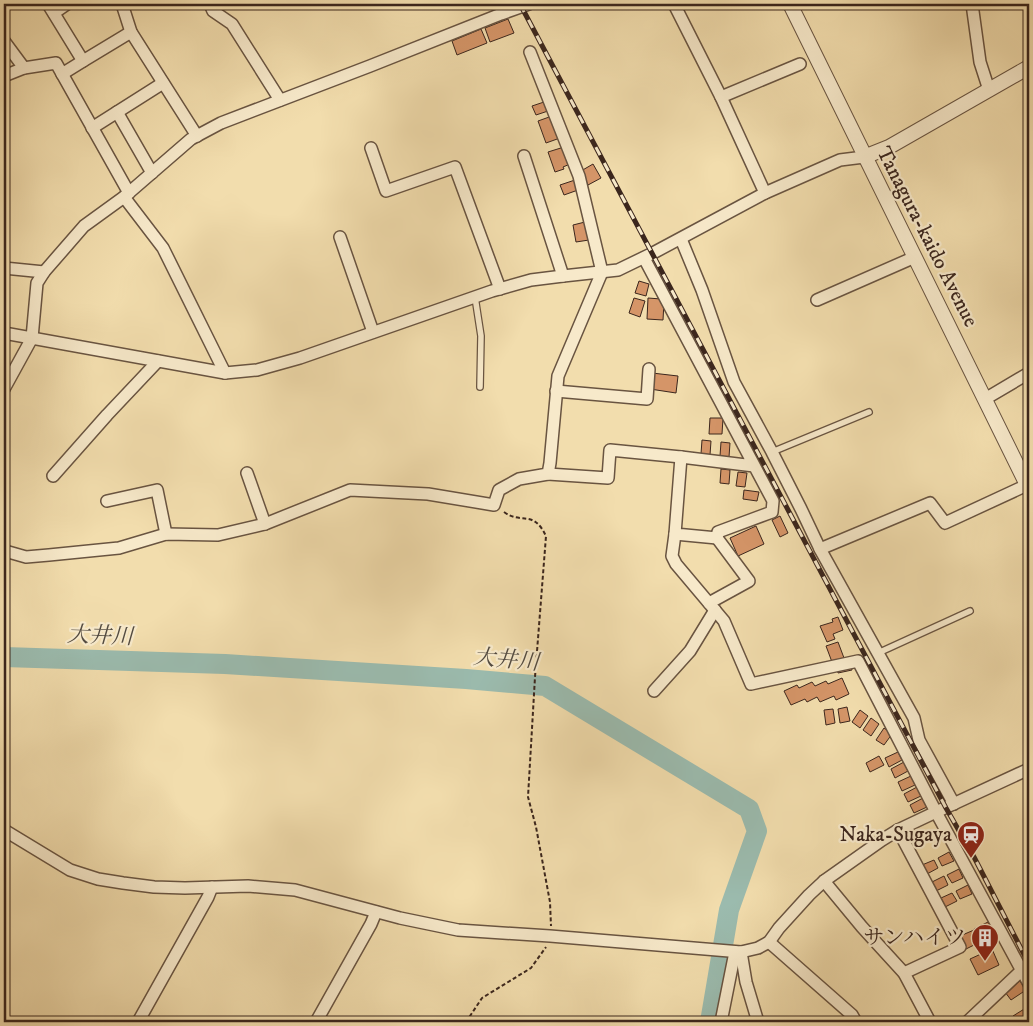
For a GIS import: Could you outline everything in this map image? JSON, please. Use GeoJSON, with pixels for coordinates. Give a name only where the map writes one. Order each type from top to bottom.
{"type":"FeatureCollection","features":[{"type":"Feature","properties":{"kind":"street"},"geometry":{"type":"LineString","coordinates":[[67,4],[51,8],[83,61]]}},
{"type":"Feature","properties":{"kind":"street"},"geometry":{"type":"LineString","coordinates":[[122,4],[131,32],[197,136]]}},
{"type":"Feature","properties":{"kind":"street"},"geometry":{"type":"LineString","coordinates":[[210,4],[213,11],[232,24],[280,100]]}},
{"type":"Feature","properties":{"kind":"street"},"geometry":{"type":"LineString","coordinates":[[4,389],[32,338],[37,283],[44,272],[84,226],[126,195],[191,139],[220,123],[529,4]]}},
{"type":"Feature","properties":{"kind":"street"},"geometry":{"type":"LineString","coordinates":[[674,4],[721,97],[765,193]]}},
{"type":"Feature","properties":{"kind":"street","name":"Tanagura-kaido Avenue"},"geometry":{"type":"LineString","coordinates":[[790,4],[1028,487]]}},
{"type":"Feature","properties":{"kind":"street"},"geometry":{"type":"LineString","coordinates":[[972,4],[980,62],[989,90]]}},
{"type":"Feature","properties":{"kind":"street"},"geometry":{"type":"LineString","coordinates":[[62,74],[131,32]]}},
{"type":"Feature","properties":{"kind":"street"},"geometry":{"type":"LineString","coordinates":[[5,43],[24,68]]}},
{"type":"Feature","properties":{"kind":"street"},"geometry":{"type":"LineString","coordinates":[[530,52],[579,176],[602,272],[558,376],[548,474]]}},
{"type":"Feature","properties":{"kind":"street"},"geometry":{"type":"LineString","coordinates":[[4,76],[24,68],[56,63],[126,195],[163,248],[225,373]]}},
{"type":"Feature","properties":{"kind":"street"},"geometry":{"type":"LineString","coordinates":[[721,97],[800,64]]}},
{"type":"Feature","properties":{"kind":"street"},"geometry":{"type":"LineString","coordinates":[[4,333],[225,373],[257,370],[300,358],[500,288],[531,280],[618,270],[765,193],[840,160],[864,157],[889,147],[1028,69]]}},
{"type":"Feature","properties":{"kind":"street"},"geometry":{"type":"LineString","coordinates":[[92,128],[164,83]]}},
{"type":"Feature","properties":{"kind":"street"},"geometry":{"type":"LineString","coordinates":[[118,112],[152,173]]}},
{"type":"Feature","properties":{"kind":"street"},"geometry":{"type":"LineString","coordinates":[[371,148],[386,191],[455,167],[500,288]]}},
{"type":"Feature","properties":{"kind":"street"},"geometry":{"type":"LineString","coordinates":[[524,156],[563,276]]}},
{"type":"Feature","properties":{"kind":"street"},"geometry":{"type":"LineString","coordinates":[[340,237],[373,332]]}},
{"type":"Feature","properties":{"kind":"street"},"geometry":{"type":"LineString","coordinates":[[681,238],[702,290],[734,382],[802,509],[820,549],[914,718],[919,740],[954,804]]}},
{"type":"Feature","properties":{"kind":"street"},"geometry":{"type":"LineString","coordinates":[[817,300],[915,257]]}},
{"type":"Feature","properties":{"kind":"street"},"geometry":{"type":"LineString","coordinates":[[644,258],[773,501],[772,512],[718,532],[717,538],[749,581],[712,606],[690,651],[654,691]]}},
{"type":"Feature","properties":{"kind":"street"},"geometry":{"type":"LineString","coordinates":[[4,268],[44,272]]}},
{"type":"Feature","properties":{"kind":"street"},"geometry":{"type":"LineString","coordinates":[[53,476],[158,361]]}},
{"type":"Feature","properties":{"kind":"street"},"geometry":{"type":"LineString","coordinates":[[556,391],[647,399],[649,369]]}},
{"type":"Feature","properties":{"kind":"street"},"geometry":{"type":"LineString","coordinates":[[985,399],[1029,373]]}},
{"type":"Feature","properties":{"kind":"street"},"geometry":{"type":"LineString","coordinates":[[4,550],[26,557],[119,548],[166,534],[218,535],[265,524],[350,490],[428,494],[494,505],[499,490],[519,478],[548,474],[608,478],[610,450],[754,466]]}},
{"type":"Feature","properties":{"kind":"street"},"geometry":{"type":"LineString","coordinates":[[681,458],[672,556],[676,564],[724,621],[751,684],[858,661],[936,812],[1029,984]]}},
{"type":"Feature","properties":{"kind":"street"},"geometry":{"type":"LineString","coordinates":[[247,473],[265,524]]}},
{"type":"Feature","properties":{"kind":"street"},"geometry":{"type":"LineString","coordinates":[[820,549],[930,503],[945,523],[1028,487]]}},
{"type":"Feature","properties":{"kind":"street"},"geometry":{"type":"LineString","coordinates":[[107,501],[156,490],[166,534]]}},
{"type":"Feature","properties":{"kind":"street"},"geometry":{"type":"LineString","coordinates":[[675,534],[717,538]]}},
{"type":"Feature","properties":{"kind":"street"},"geometry":{"type":"LineString","coordinates":[[4,830],[70,870],[98,879],[123,884],[154,887],[212,888],[248,886],[295,890],[400,918],[458,930],[736,951],[758,948],[769,942],[803,901],[824,882],[898,830],[1029,768]]}},
{"type":"Feature","properties":{"kind":"street"},"geometry":{"type":"LineString","coordinates":[[898,830],[960,946],[904,974]]}},
{"type":"Feature","properties":{"kind":"street"},"geometry":{"type":"LineString","coordinates":[[824,882],[862,928],[904,974],[930,1022]]}},
{"type":"Feature","properties":{"kind":"street"},"geometry":{"type":"LineString","coordinates":[[138,1022],[212,888]]}},
{"type":"Feature","properties":{"kind":"street"},"geometry":{"type":"LineString","coordinates":[[316,1022],[376,912]]}},
{"type":"Feature","properties":{"kind":"street"},"geometry":{"type":"LineString","coordinates":[[769,942],[852,1015],[856,1022]]}},
{"type":"Feature","properties":{"kind":"street"},"geometry":{"type":"LineString","coordinates":[[721,1022],[736,951]]}},
{"type":"Feature","properties":{"kind":"street"},"geometry":{"type":"LineString","coordinates":[[736,951],[758,1022]]}},
{"type":"Feature","properties":{"kind":"street"},"geometry":{"type":"LineString","coordinates":[[967,1022],[1022,970]]}},
{"type":"Feature","properties":{"kind":"lane"},"geometry":{"type":"LineString","coordinates":[[475,297],[482,336],[480,387]]}},
{"type":"Feature","properties":{"kind":"lane"},"geometry":{"type":"LineString","coordinates":[[772,452],[869,412]]}},
{"type":"Feature","properties":{"kind":"lane"},"geometry":{"type":"LineString","coordinates":[[878,652],[970,612]]}},
{"type":"Feature","properties":{"kind":"path"},"geometry":{"type":"LineString","coordinates":[[466,1022],[482,998],[531,968],[547,946],[550,936],[550,902],[536,827],[528,797],[546,536],[542,526],[535,521],[508,515],[494,505]]}},
{"type":"Feature","properties":{"kind":"building"},"geometry":{"type":"Polygon","coordinates":[[[508,19],[514,33],[490,42],[485,28],[508,19]]]}},
{"type":"Feature","properties":{"kind":"building"},"geometry":{"type":"Polygon","coordinates":[[[481,29],[487,43],[457,55],[452,41],[481,29]]]}},
{"type":"Feature","properties":{"kind":"building"},"geometry":{"type":"Polygon","coordinates":[[[544,102],[548,111],[536,115],[532,106],[544,102]]]}},
{"type":"Feature","properties":{"kind":"building"},"geometry":{"type":"Polygon","coordinates":[[[552,116],[560,138],[546,143],[538,121],[552,116]]]}},
{"type":"Feature","properties":{"kind":"building"},"geometry":{"type":"Polygon","coordinates":[[[564,147],[570,164],[563,167],[564,169],[555,172],[548,152],[564,147]]]}},
{"type":"Feature","properties":{"kind":"building"},"geometry":{"type":"Polygon","coordinates":[[[593,164],[601,178],[588,185],[581,171],[593,164]]]}},
{"type":"Feature","properties":{"kind":"building"},"geometry":{"type":"Polygon","coordinates":[[[575,180],[578,190],[564,195],[560,185],[575,180]]]}},
{"type":"Feature","properties":{"kind":"building"},"geometry":{"type":"Polygon","coordinates":[[[585,222],[589,240],[576,242],[573,225],[585,222]]]}},
{"type":"Feature","properties":{"kind":"building"},"geometry":{"type":"Polygon","coordinates":[[[639,281],[649,284],[646,296],[635,293],[639,281]]]}},
{"type":"Feature","properties":{"kind":"building"},"geometry":{"type":"Polygon","coordinates":[[[634,298],[645,301],[640,317],[629,313],[634,298]]]}},
{"type":"Feature","properties":{"kind":"building"},"geometry":{"type":"Polygon","coordinates":[[[648,298],[661,299],[664,302],[663,320],[647,319],[648,298]]]}},
{"type":"Feature","properties":{"kind":"building"},"geometry":{"type":"Polygon","coordinates":[[[652,373],[678,376],[676,393],[650,389],[652,373]]]}},
{"type":"Feature","properties":{"kind":"building"},"geometry":{"type":"Polygon","coordinates":[[[710,418],[723,418],[722,434],[709,434],[710,418]]]}},
{"type":"Feature","properties":{"kind":"building"},"geometry":{"type":"Polygon","coordinates":[[[702,440],[711,441],[710,455],[701,454],[702,440]]]}},
{"type":"Feature","properties":{"kind":"building"},"geometry":{"type":"Polygon","coordinates":[[[721,442],[730,443],[729,457],[720,456],[721,442]]]}},
{"type":"Feature","properties":{"kind":"building"},"geometry":{"type":"Polygon","coordinates":[[[721,469],[730,470],[729,484],[720,483],[721,469]]]}},
{"type":"Feature","properties":{"kind":"building"},"geometry":{"type":"Polygon","coordinates":[[[738,472],[747,473],[745,487],[736,486],[738,472]]]}},
{"type":"Feature","properties":{"kind":"building"},"geometry":{"type":"Polygon","coordinates":[[[744,490],[759,492],[757,501],[743,499],[744,490]]]}},
{"type":"Feature","properties":{"kind":"building"},"geometry":{"type":"Polygon","coordinates":[[[780,516],[788,533],[780,537],[772,520],[780,516]]]}},
{"type":"Feature","properties":{"kind":"building"},"geometry":{"type":"Polygon","coordinates":[[[756,526],[764,544],[738,556],[730,538],[756,526]]]}},
{"type":"Feature","properties":{"kind":"building"},"geometry":{"type":"Polygon","coordinates":[[[838,617],[843,630],[833,634],[835,639],[827,642],[820,626],[833,622],[832,619],[838,617]]]}},
{"type":"Feature","properties":{"kind":"building"},"geometry":{"type":"Polygon","coordinates":[[[838,642],[844,658],[832,662],[826,646],[838,642]]]}},
{"type":"Feature","properties":{"kind":"building"},"geometry":{"type":"Polygon","coordinates":[[[851,665],[852,670],[838,673],[837,668],[851,665]]]}},
{"type":"Feature","properties":{"kind":"building"},"geometry":{"type":"Polygon","coordinates":[[[842,678],[849,694],[836,700],[834,696],[820,702],[817,697],[807,702],[805,699],[791,705],[784,691],[797,685],[799,688],[812,682],[815,686],[826,681],[828,684],[842,678]]]}},
{"type":"Feature","properties":{"kind":"building"},"geometry":{"type":"Polygon","coordinates":[[[847,707],[850,721],[840,723],[838,709],[847,707]]]}},
{"type":"Feature","properties":{"kind":"building"},"geometry":{"type":"Polygon","coordinates":[[[833,709],[835,723],[826,725],[824,710],[833,709]]]}},
{"type":"Feature","properties":{"kind":"building"},"geometry":{"type":"Polygon","coordinates":[[[860,710],[868,716],[860,728],[852,722],[860,710]]]}},
{"type":"Feature","properties":{"kind":"building"},"geometry":{"type":"Polygon","coordinates":[[[871,718],[879,724],[871,736],[863,730],[871,718]]]}},
{"type":"Feature","properties":{"kind":"building"},"geometry":{"type":"Polygon","coordinates":[[[884,728],[892,734],[884,745],[876,740],[884,728]]]}},
{"type":"Feature","properties":{"kind":"building"},"geometry":{"type":"Polygon","coordinates":[[[898,752],[902,760],[889,767],[885,758],[898,752]]]}},
{"type":"Feature","properties":{"kind":"building"},"geometry":{"type":"Polygon","coordinates":[[[879,756],[884,765],[870,772],[866,763],[879,756]]]}},
{"type":"Feature","properties":{"kind":"building"},"geometry":{"type":"Polygon","coordinates":[[[904,762],[908,771],[895,778],[891,769],[904,762]]]}},
{"type":"Feature","properties":{"kind":"building"},"geometry":{"type":"Polygon","coordinates":[[[911,776],[915,785],[902,791],[898,782],[911,776]]]}},
{"type":"Feature","properties":{"kind":"building"},"geometry":{"type":"Polygon","coordinates":[[[917,787],[921,796],[908,802],[904,794],[917,787]]]}},
{"type":"Feature","properties":{"kind":"building"},"geometry":{"type":"Polygon","coordinates":[[[923,798],[927,807],[914,813],[910,805],[923,798]]]}},
{"type":"Feature","properties":{"kind":"building"},"geometry":{"type":"Polygon","coordinates":[[[949,852],[954,861],[942,866],[938,858],[949,852]]]}},
{"type":"Feature","properties":{"kind":"building"},"geometry":{"type":"Polygon","coordinates":[[[934,860],[938,868],[927,874],[922,865],[934,860]]]}},
{"type":"Feature","properties":{"kind":"building"},"geometry":{"type":"Polygon","coordinates":[[[959,869],[963,878],[952,883],[947,875],[959,869]]]}},
{"type":"Feature","properties":{"kind":"building"},"geometry":{"type":"Polygon","coordinates":[[[944,876],[948,885],[936,891],[932,882],[944,876]]]}},
{"type":"Feature","properties":{"kind":"building"},"geometry":{"type":"Polygon","coordinates":[[[968,885],[972,894],[960,899],[956,891],[968,885]]]}},
{"type":"Feature","properties":{"kind":"building"},"geometry":{"type":"Polygon","coordinates":[[[952,893],[957,901],[945,907],[941,898],[952,893]]]}},
{"type":"Feature","properties":{"kind":"building"},"geometry":{"type":"Polygon","coordinates":[[[988,922],[993,931],[979,938],[974,929],[988,922]]]}},
{"type":"Feature","properties":{"kind":"building"},"geometry":{"type":"Polygon","coordinates":[[[974,930],[980,942],[966,949],[960,936],[974,930]]]}},
{"type":"Feature","properties":{"kind":"building","name":"サンハイツ"},"geometry":{"type":"Polygon","coordinates":[[[992,949],[999,965],[978,975],[970,959],[992,949]]]}},
{"type":"Feature","properties":{"kind":"building"},"geometry":{"type":"Polygon","coordinates":[[[1020,981],[1026,990],[1011,1000],[1005,992],[1020,981]]]}},
{"type":"Feature","properties":{"kind":"building"},"geometry":{"type":"Polygon","coordinates":[[[1029,1006],[1029,1022],[1017,1022],[1013,1016],[1029,1006]]]}},
{"type":"Feature","properties":{"kind":"waterway","name":"大井川"},"geometry":{"type":"LineString","coordinates":[[4,657],[225,664],[466,679],[545,686],[749,809],[757,831],[729,910],[710,1022]]}},
{"type":"Feature","properties":{"kind":"railway"},"geometry":{"type":"LineString","coordinates":[[520,4],[946,808],[974,857],[1029,964]]}},
{"type":"Feature","properties":{"kind":"place","name":"Naka-Sugaya"},"geometry":{"type":"Point","coordinates":[971,859]}},
{"type":"Feature","properties":{"kind":"place","name":"サンハイツ"},"geometry":{"type":"Point","coordinates":[985,962]}}]}
